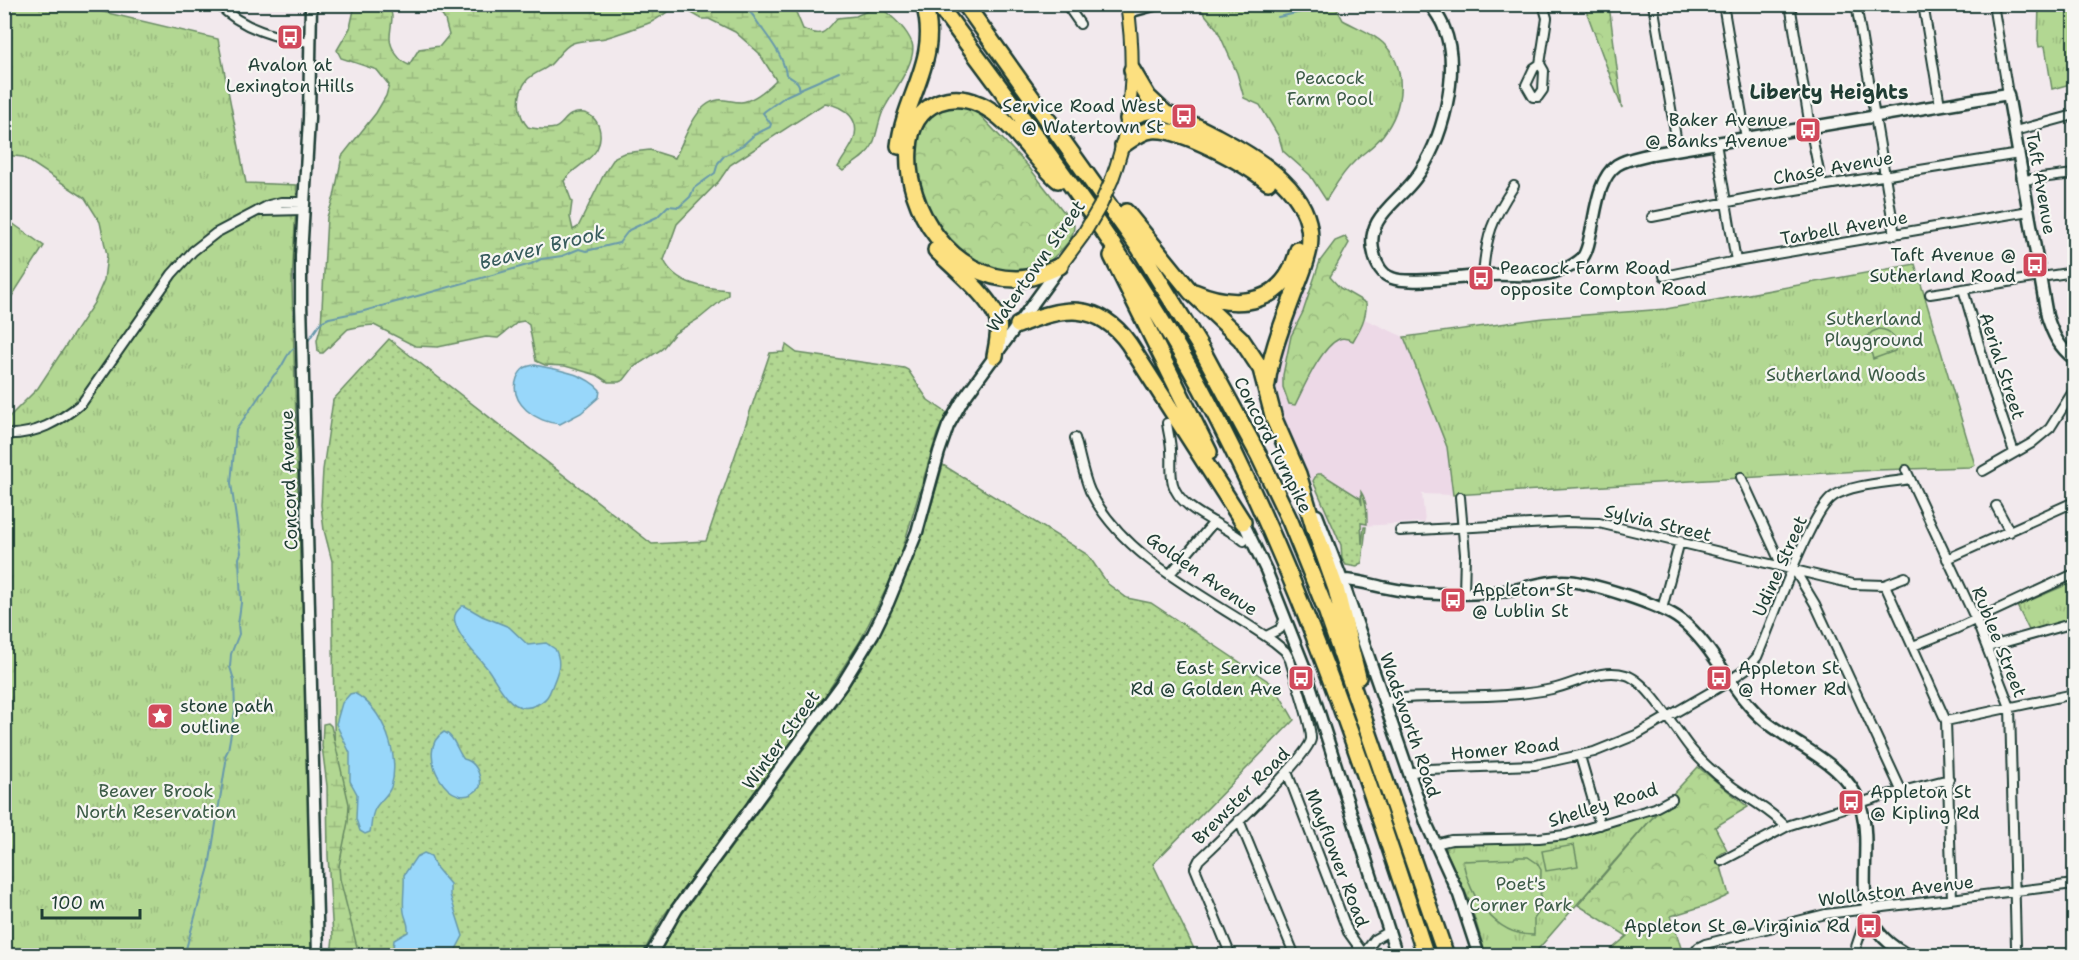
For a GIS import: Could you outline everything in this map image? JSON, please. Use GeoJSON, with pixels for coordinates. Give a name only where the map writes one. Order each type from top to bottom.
{"type":"FeatureCollection","features":[{"type":"Feature","properties":{"kind":"highway"},"geometry":{"type":"LineString","coordinates":[[924,4],[929,27],[929,50],[900,135],[898,157],[902,186],[909,209],[922,234],[994,311],[999,329],[995,356]]}},
{"type":"Feature","properties":{"kind":"highway"},"geometry":{"type":"LineString","coordinates":[[938,4],[1082,201],[1146,296],[1200,388],[1244,472],[1279,547],[1326,665],[1426,956]]}},
{"type":"Feature","properties":{"kind":"highway","name":"Concord Turnpike"},"geometry":{"type":"LineString","coordinates":[[965,4],[1127,229],[1166,289],[1220,382],[1259,456],[1290,521],[1317,587],[1446,956]]}},
{"type":"Feature","properties":{"kind":"highway"},"geometry":{"type":"LineString","coordinates":[[1132,69],[1148,97],[1168,115]]}},
{"type":"Feature","properties":{"kind":"highway"},"geometry":{"type":"LineString","coordinates":[[1060,266],[1030,278],[1008,279],[974,267],[948,249],[925,221],[915,197],[908,159],[913,129],[924,112],[941,101],[956,99],[977,103],[1000,118],[1048,171],[1082,201]]}},
{"type":"Feature","properties":{"kind":"highway"},"geometry":{"type":"LineString","coordinates":[[1128,118],[1148,111],[1168,115],[1216,136],[1262,165],[1290,189],[1305,214],[1310,235],[1308,252],[1275,344],[1267,387]]}},
{"type":"Feature","properties":{"kind":"highway"},"geometry":{"type":"LineString","coordinates":[[1123,145],[1140,134],[1153,130],[1169,132],[1190,140],[1259,174],[1281,194],[1293,213],[1299,235],[1297,257],[1288,275],[1271,291],[1253,300],[1232,302],[1215,300],[1188,289]]}},
{"type":"Feature","properties":{"kind":"highway"},"geometry":{"type":"LineString","coordinates":[[1080,162],[1109,191],[1188,289],[1244,342],[1259,365],[1276,424],[1298,474],[1336,589],[1351,640],[1365,721]]}},
{"type":"Feature","properties":{"kind":"highway"},"geometry":{"type":"LineString","coordinates":[[1100,227],[1117,269],[1243,522]]}},
{"type":"Feature","properties":{"kind":"highway"},"geometry":{"type":"LineString","coordinates":[[1018,325],[1050,312],[1071,310],[1096,316],[1115,327],[1129,344],[1243,522]]}},
{"type":"Feature","properties":{"kind":"main road","name":"Concord Avenue"},"geometry":{"type":"LineString","coordinates":[[311,4],[309,119],[301,256],[301,325],[318,956]]}},
{"type":"Feature","properties":{"kind":"main road"},"geometry":{"type":"LineString","coordinates":[[1127,8],[1157,4]]}},
{"type":"Feature","properties":{"kind":"main road"},"geometry":{"type":"LineString","coordinates":[[1430,4],[1445,28],[1449,44],[1450,80],[1447,106],[1439,135],[1428,160],[1414,180],[1376,220],[1373,233],[1373,251],[1381,271],[1397,280],[1554,273],[1573,265],[1582,258],[1588,248],[1599,196],[1608,174],[1617,165],[1651,154],[2008,94]]}},
{"type":"Feature","properties":{"kind":"main road","name":"Watertown Street"},"geometry":{"type":"LineString","coordinates":[[917,532],[948,426],[960,404],[1083,235],[1098,210],[1112,179],[1123,145],[1128,118],[1132,69],[1127,8]]}},
{"type":"Feature","properties":{"kind":"main road","name":"Taft Avenue"},"geometry":{"type":"LineString","coordinates":[[2008,94],[2052,333],[2061,348],[2074,359]]}},
{"type":"Feature","properties":{"kind":"main road","name":"Concord Turnpike"},"geometry":{"type":"LineString","coordinates":[[1298,474],[1312,504]]}},
{"type":"Feature","properties":{"kind":"main road","name":"Wadsworth Road"},"geometry":{"type":"LineString","coordinates":[[1312,504],[1342,580],[1435,843],[1461,900],[1479,956]]}},
{"type":"Feature","properties":{"kind":"main road"},"geometry":{"type":"LineString","coordinates":[[1243,522],[1266,570],[1294,639],[1397,956]]}},
{"type":"Feature","properties":{"kind":"main road","name":"Winter Street"},"geometry":{"type":"LineString","coordinates":[[650,956],[677,909],[767,789],[851,670],[888,603],[917,532]]}},
{"type":"Feature","properties":{"kind":"main road"},"geometry":{"type":"LineString","coordinates":[[1342,580],[1414,592],[1464,594],[1506,591],[1564,580],[1590,585],[1662,609],[1676,616],[1689,628],[1746,702],[1764,720],[1844,777],[1852,787],[1860,804],[1864,824],[1864,891],[1868,909],[1873,921],[1892,945],[1910,956]]}},
{"type":"Feature","properties":{"kind":"street"},"geometry":{"type":"LineString","coordinates":[[218,4],[233,18],[270,34],[310,42]]}},
{"type":"Feature","properties":{"kind":"street"},"geometry":{"type":"LineString","coordinates":[[1066,4],[1080,24]]}},
{"type":"Feature","properties":{"kind":"street"},"geometry":{"type":"LineString","coordinates":[[1540,64],[1547,18],[1544,4]]}},
{"type":"Feature","properties":{"kind":"street"},"geometry":{"type":"LineString","coordinates":[[1653,4],[1678,149]]}},
{"type":"Feature","properties":{"kind":"street"},"geometry":{"type":"LineString","coordinates":[[1723,4],[1746,138]]}},
{"type":"Feature","properties":{"kind":"street"},"geometry":{"type":"LineString","coordinates":[[1790,4],[1822,186]]}},
{"type":"Feature","properties":{"kind":"street"},"geometry":{"type":"LineString","coordinates":[[1856,4],[1896,235]]}},
{"type":"Feature","properties":{"kind":"street"},"geometry":{"type":"LineString","coordinates":[[1923,4],[1940,105]]}},
{"type":"Feature","properties":{"kind":"street","name":"Taft Avenue"},"geometry":{"type":"LineString","coordinates":[[1993,4],[2008,94]]}},
{"type":"Feature","properties":{"kind":"street"},"geometry":{"type":"LineString","coordinates":[[2015,131],[2074,115]]}},
{"type":"Feature","properties":{"kind":"street"},"geometry":{"type":"LineString","coordinates":[[1716,143],[1736,261]]}},
{"type":"Feature","properties":{"kind":"street","name":"Chase Avenue"},"geometry":{"type":"LineString","coordinates":[[1652,216],[2019,154]]}},
{"type":"Feature","properties":{"kind":"street"},"geometry":{"type":"LineString","coordinates":[[2023,180],[2074,174]]}},
{"type":"Feature","properties":{"kind":"street"},"geometry":{"type":"LineString","coordinates":[[1483,275],[1486,247],[1493,220],[1514,186]]}},
{"type":"Feature","properties":{"kind":"street"},"geometry":{"type":"LineString","coordinates":[[4,434],[26,433],[44,428],[63,418],[82,403],[182,262],[216,233],[276,203],[304,206]]}},
{"type":"Feature","properties":{"kind":"street","name":"Tarbell Avenue"},"geometry":{"type":"LineString","coordinates":[[1664,276],[1736,261],[2029,211]]}},
{"type":"Feature","properties":{"kind":"street"},"geometry":{"type":"LineString","coordinates":[[1930,294],[2074,272]]}},
{"type":"Feature","properties":{"kind":"street","name":"Aerial Street"},"geometry":{"type":"LineString","coordinates":[[1963,289],[1993,391],[2014,452]]}},
{"type":"Feature","properties":{"kind":"street"},"geometry":{"type":"LineString","coordinates":[[1983,471],[2032,443],[2050,428],[2074,390]]}},
{"type":"Feature","properties":{"kind":"street"},"geometry":{"type":"LineString","coordinates":[[1167,423],[1174,490],[1182,500],[1244,541]]}},
{"type":"Feature","properties":{"kind":"street","name":"Golden Avenue"},"geometry":{"type":"LineString","coordinates":[[1075,438],[1094,497],[1136,548],[1151,562],[1279,645]]}},
{"type":"Feature","properties":{"kind":"street","name":"Rublee Street"},"geometry":{"type":"LineString","coordinates":[[1906,470],[1988,647],[2010,707],[2016,946]]}},
{"type":"Feature","properties":{"kind":"street"},"geometry":{"type":"LineString","coordinates":[[1741,477],[1782,566]]}},
{"type":"Feature","properties":{"kind":"street","name":"Udine Street"},"geometry":{"type":"LineString","coordinates":[[1730,681],[1746,669],[1756,657],[1812,525],[1827,501],[1833,496],[1860,487],[1910,479]]}},
{"type":"Feature","properties":{"kind":"street"},"geometry":{"type":"LineString","coordinates":[[1460,497],[1464,594]]}},
{"type":"Feature","properties":{"kind":"street"},"geometry":{"type":"LineString","coordinates":[[1947,559],[2074,502]]}},
{"type":"Feature","properties":{"kind":"street"},"geometry":{"type":"LineString","coordinates":[[1996,506],[2010,532]]}},
{"type":"Feature","properties":{"kind":"street"},"geometry":{"type":"LineString","coordinates":[[1170,574],[1214,522]]}},
{"type":"Feature","properties":{"kind":"street","name":"Sylvia Street"},"geometry":{"type":"LineString","coordinates":[[1400,531],[1566,522],[1599,523],[1853,584],[1885,585],[1905,577]]}},
{"type":"Feature","properties":{"kind":"street"},"geometry":{"type":"LineString","coordinates":[[1662,609],[1680,541]]}},
{"type":"Feature","properties":{"kind":"street"},"geometry":{"type":"LineString","coordinates":[[1794,569],[1815,604],[1902,792]]}},
{"type":"Feature","properties":{"kind":"street"},"geometry":{"type":"LineString","coordinates":[[1913,646],[1976,620],[2074,574]]}},
{"type":"Feature","properties":{"kind":"street"},"geometry":{"type":"LineString","coordinates":[[1885,585],[1946,721],[1952,899]]}},
{"type":"Feature","properties":{"kind":"street","name":"Golden Avenue"},"geometry":{"type":"LineString","coordinates":[[1266,636],[1281,627],[1285,617]]}},
{"type":"Feature","properties":{"kind":"street"},"geometry":{"type":"LineString","coordinates":[[1988,647],[2074,622]]}},
{"type":"Feature","properties":{"kind":"street"},"geometry":{"type":"LineString","coordinates":[[1279,645],[1283,641],[1294,639]]}},
{"type":"Feature","properties":{"kind":"street","name":"Brewster Road"},"geometry":{"type":"LineString","coordinates":[[1231,956],[1195,868],[1199,860],[1308,748],[1311,738],[1289,658],[1279,645]]}},
{"type":"Feature","properties":{"kind":"street"},"geometry":{"type":"LineString","coordinates":[[1384,701],[1405,697],[1521,694],[1552,690],[1593,676],[1617,673],[1629,675],[1638,681],[1692,750],[1716,774],[1774,816],[1785,827]]}},
{"type":"Feature","properties":{"kind":"street","name":"Homer Road"},"geometry":{"type":"LineString","coordinates":[[1409,772],[1428,769],[1524,766],[1580,756],[1630,738],[1730,681]]}},
{"type":"Feature","properties":{"kind":"street"},"geometry":{"type":"LineString","coordinates":[[1946,721],[2074,694]]}},
{"type":"Feature","properties":{"kind":"street"},"geometry":{"type":"LineString","coordinates":[[1580,756],[1600,825]]}},
{"type":"Feature","properties":{"kind":"street","name":"Mayflower Road"},"geometry":{"type":"LineString","coordinates":[[1287,772],[1349,935],[1363,954]]}},
{"type":"Feature","properties":{"kind":"street"},"geometry":{"type":"LineString","coordinates":[[1722,861],[1785,827],[1949,779]]}},
{"type":"Feature","properties":{"kind":"street","name":"Shelley Road"},"geometry":{"type":"LineString","coordinates":[[1435,843],[1451,840],[1549,837],[1570,834],[1655,808],[1672,799]]}},
{"type":"Feature","properties":{"kind":"street"},"geometry":{"type":"LineString","coordinates":[[1239,820],[1295,956]]}},
{"type":"Feature","properties":{"kind":"street","name":"Wollaston Avenue"},"geometry":{"type":"LineString","coordinates":[[1692,955],[1699,946],[1705,944],[1812,917],[2074,884]]}},
{"type":"Feature","properties":{"kind":"street"},"geometry":{"type":"LineString","coordinates":[[1853,956],[1862,929],[1873,921]]}},
{"type":"Feature","properties":{"kind":"street"},"geometry":{"type":"LineString","coordinates":[[1363,954],[1375,939],[1389,931]]}},
{"type":"Feature","properties":{"kind":"shaded area"},"geometry":{"type":"Polygon","coordinates":[[[1305,292],[1404,337],[1447,447],[1453,495],[1422,494],[1425,522],[1363,526],[1360,555],[1342,552],[1281,411],[1276,383],[1285,336],[1305,292]]]}},
{"type":"Feature","properties":{"kind":"green space","name":"Beaver Brook North Reservation"},"geometry":{"type":"Polygon","coordinates":[[[5,5],[74,5],[218,39],[246,183],[297,185],[292,284],[312,955],[5,955],[5,421],[38,388],[94,303],[104,280],[107,255],[100,222],[85,198],[23,157],[5,155],[5,5]]]}},
{"type":"Feature","properties":{"kind":"green space"},"geometry":{"type":"Polygon","coordinates":[[[355,5],[389,5],[392,17],[390,38],[392,46],[399,58],[409,65],[419,49],[440,46],[449,35],[445,20],[435,5],[793,5],[803,29],[819,33],[826,30],[837,18],[856,16],[878,6],[902,27],[912,43],[913,50],[908,68],[883,111],[872,146],[859,160],[843,171],[838,167],[853,142],[854,121],[845,111],[825,103],[730,165],[719,181],[677,224],[664,260],[669,268],[683,280],[709,288],[728,290],[728,295],[700,318],[675,333],[662,349],[634,367],[624,380],[608,382],[597,375],[565,366],[545,365],[536,361],[529,325],[524,321],[518,322],[498,338],[486,337],[438,347],[415,346],[374,325],[362,326],[348,329],[323,353],[320,353],[317,340],[321,326],[327,217],[334,197],[342,156],[376,113],[386,96],[389,85],[377,70],[341,58],[337,50],[350,28],[355,5]],[[681,7],[621,33],[573,43],[563,50],[550,65],[529,78],[523,85],[519,104],[524,122],[528,127],[555,128],[570,115],[581,113],[593,117],[597,122],[600,135],[597,149],[564,181],[572,202],[570,217],[573,230],[578,227],[605,172],[615,157],[624,153],[650,150],[675,158],[692,123],[705,106],[719,100],[746,101],[760,94],[776,80],[759,53],[735,32],[709,19],[702,19],[681,7]]]}},
{"type":"Feature","properties":{"kind":"green space","name":"Peacock Farm Pool"},"geometry":{"type":"Polygon","coordinates":[[[1197,5],[1335,5],[1343,20],[1374,36],[1391,53],[1400,76],[1399,100],[1395,113],[1383,135],[1349,167],[1326,200],[1310,175],[1283,151],[1279,137],[1260,105],[1244,98],[1237,73],[1217,29],[1197,5]]]}},
{"type":"Feature","properties":{"kind":"green space"},"geometry":{"type":"Polygon","coordinates":[[[1584,5],[1609,5],[1622,108],[1584,5]]]}},
{"type":"Feature","properties":{"kind":"green space"},"geometry":{"type":"Polygon","coordinates":[[[2039,5],[2074,5],[2074,83],[2052,89],[2045,46],[2039,47],[2038,41],[2039,5]]]}},
{"type":"Feature","properties":{"kind":"green space"},"geometry":{"type":"Polygon","coordinates":[[[954,106],[976,111],[1028,166],[1074,225],[1074,230],[1067,243],[1041,267],[1026,271],[1010,271],[978,262],[950,245],[940,235],[930,218],[916,186],[917,136],[922,123],[929,117],[954,106]]]}},
{"type":"Feature","properties":{"kind":"green space"},"geometry":{"type":"Polygon","coordinates":[[[5,218],[44,246],[5,307],[5,218]]]}},
{"type":"Feature","properties":{"kind":"green space"},"geometry":{"type":"Polygon","coordinates":[[[1345,237],[1349,243],[1330,277],[1340,288],[1366,303],[1364,318],[1353,341],[1345,338],[1332,343],[1314,368],[1295,405],[1289,404],[1283,387],[1283,375],[1291,336],[1303,312],[1320,261],[1335,241],[1345,237]]]}},
{"type":"Feature","properties":{"kind":"green space","name":"Sutherland Woods"},"geometry":{"type":"Polygon","coordinates":[[[1915,264],[1975,465],[1453,495],[1447,447],[1404,337],[1544,318],[1666,309],[1915,264]]]}},
{"type":"Feature","properties":{"kind":"green space"},"geometry":{"type":"Polygon","coordinates":[[[1879,329],[1893,336],[1895,351],[1873,359],[1867,337],[1879,329]]]}},
{"type":"Feature","properties":{"kind":"green space"},"geometry":{"type":"Polygon","coordinates":[[[389,339],[652,544],[706,541],[770,353],[784,352],[786,345],[797,353],[904,368],[908,370],[928,400],[947,413],[937,434],[901,554],[860,641],[825,696],[662,918],[642,955],[337,955],[332,561],[324,530],[321,505],[323,470],[333,400],[389,339]]]}},
{"type":"Feature","properties":{"kind":"green space"},"geometry":{"type":"Polygon","coordinates":[[[943,465],[1088,555],[1108,584],[1127,598],[1151,603],[1274,685],[1294,720],[1153,864],[1197,955],[658,956],[677,921],[858,672],[897,598],[928,517],[943,465]]]}},
{"type":"Feature","properties":{"kind":"green space"},"geometry":{"type":"Polygon","coordinates":[[[1317,474],[1322,474],[1360,498],[1362,505],[1361,492],[1363,496],[1367,524],[1361,523],[1362,544],[1364,527],[1366,527],[1362,563],[1357,567],[1346,565],[1342,559],[1341,545],[1313,481],[1317,474]]]}},
{"type":"Feature","properties":{"kind":"green space"},"geometry":{"type":"Polygon","coordinates":[[[2073,582],[2074,619],[2031,634],[2017,606],[2073,582]]]}},
{"type":"Feature","properties":{"kind":"green space"},"geometry":{"type":"Polygon","coordinates":[[[328,723],[331,726],[349,804],[348,822],[339,866],[340,879],[359,955],[331,955],[333,937],[327,786],[322,746],[323,724],[328,723]]]}},
{"type":"Feature","properties":{"kind":"green space"},"geometry":{"type":"Polygon","coordinates":[[[1698,767],[1748,807],[1715,827],[1727,850],[1718,856],[1729,895],[1710,904],[1671,916],[1682,951],[1672,955],[1605,955],[1627,936],[1578,905],[1659,810],[1667,808],[1670,797],[1698,767]]]}},
{"type":"Feature","properties":{"kind":"green space","name":"Poet's Corner Park"},"geometry":{"type":"Polygon","coordinates":[[[1659,810],[1533,955],[1486,955],[1469,900],[1446,851],[1446,846],[1565,839],[1659,810]]]}},
{"type":"Feature","properties":{"kind":"green space"},"geometry":{"type":"Polygon","coordinates":[[[1574,845],[1578,866],[1546,871],[1542,851],[1574,845]]]}},
{"type":"Feature","properties":{"kind":"green space"},"geometry":{"type":"Polygon","coordinates":[[[1515,857],[1528,857],[1537,863],[1541,870],[1540,910],[1534,919],[1534,935],[1520,934],[1507,929],[1486,912],[1471,887],[1463,861],[1514,859],[1515,857]]]}},
{"type":"Feature","properties":{"kind":"water"},"geometry":{"type":"Polygon","coordinates":[[[535,365],[586,379],[600,390],[599,397],[581,413],[560,424],[534,416],[521,403],[515,387],[522,370],[535,365]]]}},
{"type":"Feature","properties":{"kind":"water"},"geometry":{"type":"Polygon","coordinates":[[[462,606],[509,627],[528,645],[546,643],[555,649],[559,663],[558,671],[545,699],[527,708],[519,707],[507,697],[457,629],[455,617],[462,606]]]}},
{"type":"Feature","properties":{"kind":"water"},"geometry":{"type":"Polygon","coordinates":[[[354,693],[364,700],[381,721],[394,761],[391,787],[374,812],[370,832],[365,834],[360,831],[356,819],[357,794],[350,781],[350,753],[336,724],[342,703],[354,693]]]}},
{"type":"Feature","properties":{"kind":"water"},"geometry":{"type":"Polygon","coordinates":[[[444,732],[452,738],[463,759],[472,763],[478,772],[480,787],[469,795],[458,795],[448,789],[434,766],[432,753],[435,741],[444,732]]]}},
{"type":"Feature","properties":{"kind":"water"},"geometry":{"type":"Polygon","coordinates":[[[424,853],[431,856],[435,866],[450,884],[450,895],[463,936],[453,955],[395,955],[394,940],[408,932],[403,908],[404,875],[416,857],[424,853]]]}},
{"type":"Feature","properties":{"kind":"waterway","name":"Beaver Brook"},"geometry":{"type":"LineString","coordinates":[[308,341],[321,322],[329,318],[364,311],[531,264],[541,259],[562,256],[579,249],[586,251],[619,243],[629,230],[657,217],[668,206],[679,207],[690,197],[694,188],[715,173],[718,163],[724,156],[770,127],[771,124],[763,113],[765,111],[799,90],[797,82],[786,74],[773,44],[753,15],[742,4]]}},
{"type":"Feature","properties":{"kind":"waterway"},"geometry":{"type":"LineString","coordinates":[[1278,17],[1320,8]]}},
{"type":"Feature","properties":{"kind":"waterway"},"geometry":{"type":"LineString","coordinates":[[800,89],[839,72]]}},
{"type":"Feature","properties":{"kind":"waterway","name":"Beaver Brook"},"geometry":{"type":"LineString","coordinates":[[184,956],[209,867],[226,762],[225,756],[235,711],[234,680],[230,667],[231,654],[239,634],[241,603],[239,558],[241,553],[231,483],[236,430],[294,348]]}},
{"type":"Feature","properties":{"kind":"place","name":"Avalon at Lexington Hills"},"geometry":{"type":"Point","coordinates":[290,37]}},
{"type":"Feature","properties":{"kind":"place","name":"Service Road West @ Watertown St"},"geometry":{"type":"Point","coordinates":[1184,116]}},
{"type":"Feature","properties":{"kind":"place","name":"Baker Avenue @ Banks Avenue"},"geometry":{"type":"Point","coordinates":[1808,130]}},
{"type":"Feature","properties":{"kind":"place","name":"Taft Avenue @ Sutherland Road"},"geometry":{"type":"Point","coordinates":[2035,265]}},
{"type":"Feature","properties":{"kind":"place","name":"Peacock Farm Road opposite Compton Road"},"geometry":{"type":"Point","coordinates":[1481,278]}},
{"type":"Feature","properties":{"kind":"place","name":"Appleton St @ Lublin St"},"geometry":{"type":"Point","coordinates":[1453,600]}},
{"type":"Feature","properties":{"kind":"place","name":"East Service Rd @ Golden Ave"},"geometry":{"type":"Point","coordinates":[1301,678]}},
{"type":"Feature","properties":{"kind":"place","name":"Appleton St @ Homer Rd"},"geometry":{"type":"Point","coordinates":[1719,678]}},
{"type":"Feature","properties":{"kind":"place","name":"stone path outline"},"geometry":{"type":"Point","coordinates":[160,716]}},
{"type":"Feature","properties":{"kind":"place","name":"Appleton St @ Kipling Rd"},"geometry":{"type":"Point","coordinates":[1851,802]}},
{"type":"Feature","properties":{"kind":"place","name":"Appleton St @ Virginia Rd"},"geometry":{"type":"Point","coordinates":[1869,926]}},
{"type":"Feature","properties":{"kind":"district","name":"Liberty Heights"},"geometry":{"type":"Point","coordinates":[1829,92]}},
{"type":"Feature","properties":{"kind":"park label","name":"Sutherland Playground"},"geometry":{"type":"Point","coordinates":[1874,329]}}]}
